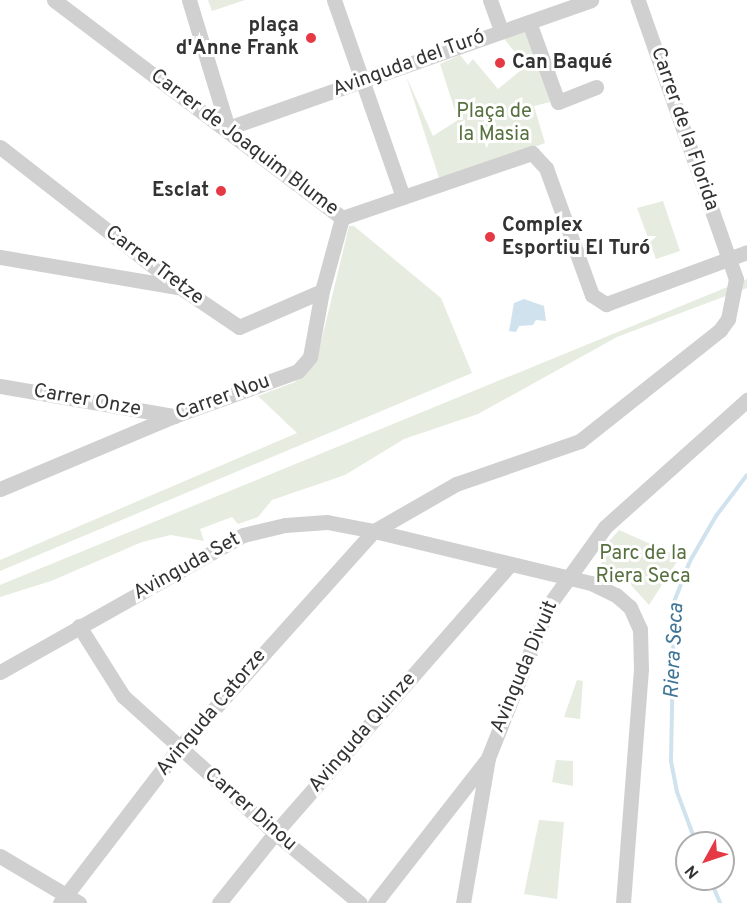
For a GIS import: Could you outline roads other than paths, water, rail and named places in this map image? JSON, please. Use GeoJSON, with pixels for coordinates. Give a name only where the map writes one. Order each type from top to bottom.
{"type":"FeatureCollection","features":[{"type":"Feature","properties":{"kind":"street","name":"Carrer de Joaquim Blume"},"geometry":{"type":"LineString","coordinates":[[54,0],[228,128],[342,218],[532,153],[546,168],[592,295],[606,304],[729,259]]}},
{"type":"Feature","properties":{"kind":"street"},"geometry":{"type":"LineString","coordinates":[[189,0],[228,128]]}},
{"type":"Feature","properties":{"kind":"street"},"geometry":{"type":"LineString","coordinates":[[334,0],[404,197]]}},
{"type":"Feature","properties":{"kind":"street"},"geometry":{"type":"LineString","coordinates":[[490,0],[501,31]]}},
{"type":"Feature","properties":{"kind":"street","name":"Avinguda del Turó"},"geometry":{"type":"LineString","coordinates":[[228,128],[591,0]]}},
{"type":"Feature","properties":{"kind":"street","name":"Carrer de la Florida"},"geometry":{"type":"LineString","coordinates":[[374,531],[456,484],[580,441],[720,330],[736,292],[729,259],[638,0]]}},
{"type":"Feature","properties":{"kind":"street"},"geometry":{"type":"LineString","coordinates":[[529,22],[558,102],[596,87]]}},
{"type":"Feature","properties":{"kind":"street","name":"Carrer Tretze"},"geometry":{"type":"LineString","coordinates":[[0,147],[180,287],[239,327],[322,291]]}},
{"type":"Feature","properties":{"kind":"street","name":"Carrer Nou"},"geometry":{"type":"LineString","coordinates":[[0,489],[174,416],[298,371],[310,357],[322,291],[342,218]]}},
{"type":"Feature","properties":{"kind":"street"},"geometry":{"type":"LineString","coordinates":[[729,259],[747,252]]}},
{"type":"Feature","properties":{"kind":"street"},"geometry":{"type":"LineString","coordinates":[[0,257],[180,287]]}},
{"type":"Feature","properties":{"kind":"street","name":"Carrer Onze"},"geometry":{"type":"LineString","coordinates":[[0,386],[174,416]]}},
{"type":"Feature","properties":{"kind":"street","name":"Avinguda Divuit"},"geometry":{"type":"LineString","coordinates":[[464,903],[488,758],[534,634],[565,578],[605,527],[747,400]]}},
{"type":"Feature","properties":{"kind":"street","name":"Avinguda Set"},"geometry":{"type":"LineString","coordinates":[[0,672],[243,535],[285,525],[327,522],[374,531],[509,566],[591,583],[616,594],[630,607],[639,628],[640,681],[623,903]]}},
{"type":"Feature","properties":{"kind":"street","name":"Avinguda Catorze"},"geometry":{"type":"LineString","coordinates":[[69,900],[179,748],[374,531]]}},
{"type":"Feature","properties":{"kind":"street","name":"Avinguda Quinze"},"geometry":{"type":"LineString","coordinates":[[219,903],[275,833],[509,566]]}},
{"type":"Feature","properties":{"kind":"street","name":"Carrer Dinou"},"geometry":{"type":"LineString","coordinates":[[79,626],[123,696],[275,833],[360,903]]}},
{"type":"Feature","properties":{"kind":"street"},"geometry":{"type":"LineString","coordinates":[[375,903],[488,758]]}},
{"type":"Feature","properties":{"kind":"street"},"geometry":{"type":"LineString","coordinates":[[0,856],[69,900]]}},
{"type":"Feature","properties":{"kind":"water"},"geometry":{"type":"Polygon","coordinates":[[[524,299],[544,306],[546,321],[536,320],[533,325],[519,326],[516,332],[509,331],[514,303],[524,299]]]}},
{"type":"Feature","properties":{"kind":"waterway","name":"Riera Seca"},"geometry":{"type":"LineString","coordinates":[[692,831],[677,792],[671,760],[674,602],[690,561],[716,516],[747,475]]}},
{"type":"Feature","properties":{"kind":"waterway","name":"Riera Seca"},"geometry":{"type":"LineString","coordinates":[[715,891],[720,903]]}},
{"type":"Feature","properties":{"kind":"place","name":"plaça d'Anne Frank"},"geometry":{"type":"Point","coordinates":[311,38]}},
{"type":"Feature","properties":{"kind":"place","name":"Can Baqué"},"geometry":{"type":"Point","coordinates":[500,63]}},
{"type":"Feature","properties":{"kind":"place","name":"Esclat"},"geometry":{"type":"Point","coordinates":[221,191]}},
{"type":"Feature","properties":{"kind":"place","name":"Complex Esportiu El Turó"},"geometry":{"type":"Point","coordinates":[490,237]}},
{"type":"Feature","properties":{"kind":"park label","name":"Plaça de la Masia"},"geometry":{"type":"Point","coordinates":[494,124]}},
{"type":"Feature","properties":{"kind":"park label","name":"Parc de la Riera Seca"},"geometry":{"type":"Point","coordinates":[643,566]}}]}
